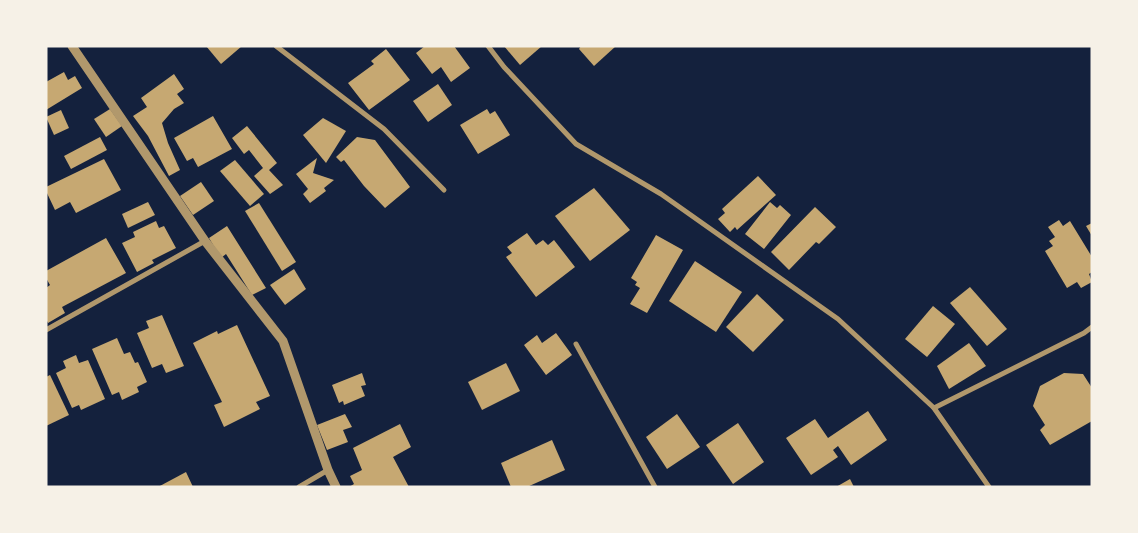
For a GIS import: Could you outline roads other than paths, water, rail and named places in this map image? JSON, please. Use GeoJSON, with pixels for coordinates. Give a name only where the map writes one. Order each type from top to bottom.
{"type":"FeatureCollection","features":[{"type":"Feature","properties":{"kind":"street"},"geometry":{"type":"LineString","coordinates":[[72,46],[205,241],[283,341],[328,470],[336,487]]}},
{"type":"Feature","properties":{"kind":"street"},"geometry":{"type":"LineString","coordinates":[[276,46],[384,129],[444,190]]}},
{"type":"Feature","properties":{"kind":"street"},"geometry":{"type":"LineString","coordinates":[[488,46],[504,67],[576,144],[661,194],[838,319],[934,408],[989,487]]}},
{"type":"Feature","properties":{"kind":"street"},"geometry":{"type":"LineString","coordinates":[[46,330],[205,241]]}},
{"type":"Feature","properties":{"kind":"street"},"geometry":{"type":"LineString","coordinates":[[934,408],[1084,333],[1092,327]]}},
{"type":"Feature","properties":{"kind":"street"},"geometry":{"type":"LineString","coordinates":[[576,344],[655,487]]}},
{"type":"Feature","properties":{"kind":"street"},"geometry":{"type":"LineString","coordinates":[[299,487],[328,470]]}}]}
